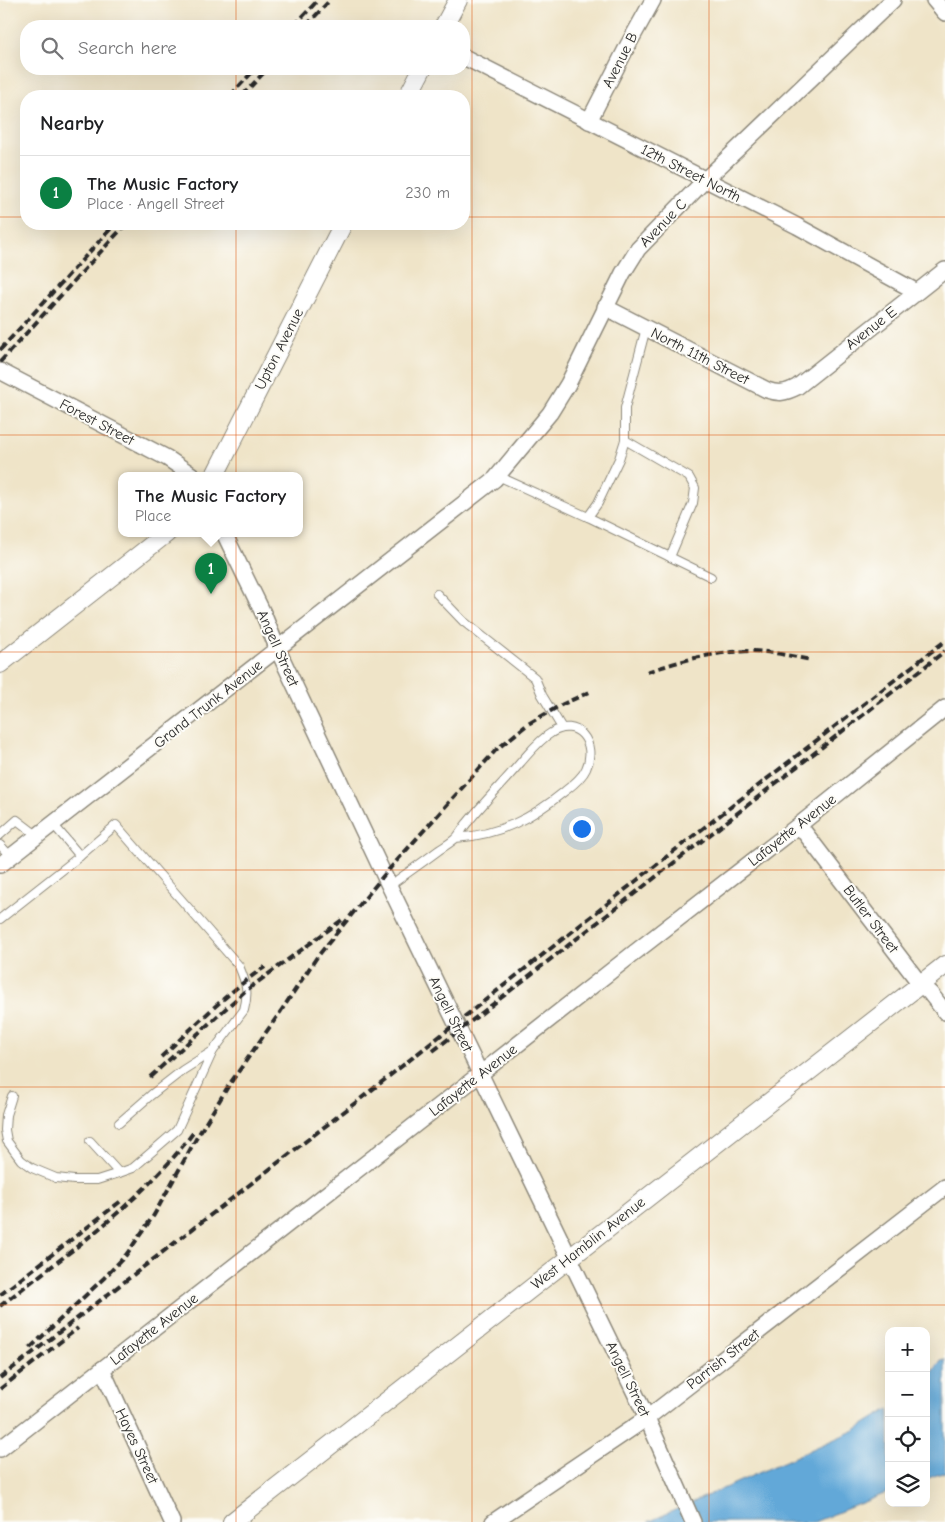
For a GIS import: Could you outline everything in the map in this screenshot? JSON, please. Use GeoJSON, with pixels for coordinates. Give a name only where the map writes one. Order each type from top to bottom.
{"type":"FeatureCollection","features":[{"type":"Feature","properties":{"kind":"street"},"geometry":{"type":"LineString","coordinates":[[447,20],[458,0]]}},
{"type":"Feature","properties":{"kind":"street","name":"Avenue B"},"geometry":{"type":"LineString","coordinates":[[589,121],[628,44],[653,0]]}},
{"type":"Feature","properties":{"kind":"street","name":"Avenue C"},"geometry":{"type":"LineString","coordinates":[[486,486],[498,476],[550,413],[564,391],[605,307],[638,249],[705,180],[893,0]]}},
{"type":"Feature","properties":{"kind":"street"},"geometry":{"type":"LineString","coordinates":[[934,0],[945,13]]}},
{"type":"Feature","properties":{"kind":"street","name":"12th Street North"},"geometry":{"type":"LineString","coordinates":[[470,61],[797,226],[917,292]]}},
{"type":"Feature","properties":{"kind":"street"},"geometry":{"type":"LineString","coordinates":[[411,90],[419,75]]}},
{"type":"Feature","properties":{"kind":"street","name":"Upton Avenue"},"geometry":{"type":"LineString","coordinates":[[217,472],[340,230]]}},
{"type":"Feature","properties":{"kind":"street","name":"Avenue E"},"geometry":{"type":"LineString","coordinates":[[797,387],[945,270]]}},
{"type":"Feature","properties":{"kind":"street","name":"North 11th Street"},"geometry":{"type":"LineString","coordinates":[[605,307],[767,390],[778,394],[797,387]]}},
{"type":"Feature","properties":{"kind":"street","name":"Forest Street"},"geometry":{"type":"LineString","coordinates":[[0,372],[167,458],[188,472]]}},
{"type":"Feature","properties":{"kind":"street","name":"Grand Trunk Avenue"},"geometry":{"type":"LineString","coordinates":[[5,861],[486,486]]}},
{"type":"Feature","properties":{"kind":"street"},"geometry":{"type":"LineString","coordinates":[[0,664],[162,537]]}},
{"type":"Feature","properties":{"kind":"street","name":"Angell Street"},"geometry":{"type":"LineString","coordinates":[[226,537],[390,886],[647,1418],[693,1522]]}},
{"type":"Feature","properties":{"kind":"street","name":"Lafayette Avenue"},"geometry":{"type":"LineString","coordinates":[[0,1449],[799,825],[945,708]]}},
{"type":"Feature","properties":{"kind":"street","name":"Butler Street"},"geometry":{"type":"LineString","coordinates":[[799,825],[921,985],[945,1012]]}},
{"type":"Feature","properties":{"kind":"street","name":"West Hamblin Avenue"},"geometry":{"type":"LineString","coordinates":[[232,1522],[945,966]]}},
{"type":"Feature","properties":{"kind":"street","name":"Parrish Street"},"geometry":{"type":"LineString","coordinates":[[493,1522],[647,1418],[945,1187]]}},
{"type":"Feature","properties":{"kind":"street","name":"Hayes Street"},"geometry":{"type":"LineString","coordinates":[[102,1369],[172,1522]]}},
{"type":"Feature","properties":{"kind":"lane"},"geometry":{"type":"LineString","coordinates":[[588,517],[598,503],[619,459],[625,440],[626,408],[646,328]]}},
{"type":"Feature","properties":{"kind":"lane"},"geometry":{"type":"LineString","coordinates":[[625,440],[688,477],[695,488],[693,502],[670,557]]}},
{"type":"Feature","properties":{"kind":"lane"},"geometry":{"type":"LineString","coordinates":[[498,476],[588,517],[711,577]]}},
{"type":"Feature","properties":{"kind":"lane"},"geometry":{"type":"LineString","coordinates":[[437,594],[462,621],[535,678],[542,695],[562,728]]}},
{"type":"Feature","properties":{"kind":"lane"},"geometry":{"type":"LineString","coordinates":[[390,886],[456,838],[467,823],[551,732],[562,728],[574,729],[584,735],[590,746],[590,757],[585,770],[573,785],[552,802],[527,819],[508,827],[477,836],[456,838]]}},
{"type":"Feature","properties":{"kind":"lane"},"geometry":{"type":"LineString","coordinates":[[0,835],[18,820],[38,836]]}},
{"type":"Feature","properties":{"kind":"lane"},"geometry":{"type":"LineString","coordinates":[[53,824],[80,856]]}},
{"type":"Feature","properties":{"kind":"lane"},"geometry":{"type":"LineString","coordinates":[[0,919],[116,825],[239,966],[247,990],[244,1010],[213,1051],[177,1130],[133,1168],[97,1180],[56,1178],[32,1168],[21,1160],[7,1141],[5,1130],[6,1115],[12,1096]]}},
{"type":"Feature","properties":{"kind":"lane"},"geometry":{"type":"LineString","coordinates":[[0,845],[5,861]]}},
{"type":"Feature","properties":{"kind":"lane"},"geometry":{"type":"LineString","coordinates":[[119,1123],[183,1070],[213,1051]]}},
{"type":"Feature","properties":{"kind":"lane"},"geometry":{"type":"LineString","coordinates":[[90,1141],[119,1173]]}},
{"type":"Feature","properties":{"kind":"water"},"geometry":{"type":"Polygon","coordinates":[[[945,1359],[945,1472],[930,1478],[930,1376],[941,1360],[945,1359]]]}},
{"type":"Feature","properties":{"kind":"water"},"geometry":{"type":"Polygon","coordinates":[[[885,1411],[885,1494],[814,1522],[648,1522],[855,1430],[885,1411]]]}},
{"type":"Feature","properties":{"kind":"railway"},"geometry":{"type":"LineString","coordinates":[[300,20],[318,0]]}},
{"type":"Feature","properties":{"kind":"railway"},"geometry":{"type":"LineString","coordinates":[[312,20],[330,0]]}},
{"type":"Feature","properties":{"kind":"railway"},"geometry":{"type":"LineString","coordinates":[[236,90],[249,75]]}},
{"type":"Feature","properties":{"kind":"railway"},"geometry":{"type":"LineString","coordinates":[[248,90],[261,75]]}},
{"type":"Feature","properties":{"kind":"railway"},"geometry":{"type":"LineString","coordinates":[[0,350],[110,230]]}},
{"type":"Feature","properties":{"kind":"railway"},"geometry":{"type":"LineString","coordinates":[[0,362],[121,230]]}},
{"type":"Feature","properties":{"kind":"railway"},"geometry":{"type":"LineString","coordinates":[[0,1378],[359,1100],[679,847],[945,641]]}},
{"type":"Feature","properties":{"kind":"railway"},"geometry":{"type":"LineString","coordinates":[[647,672],[700,657],[740,651],[768,652],[811,660]]}},
{"type":"Feature","properties":{"kind":"railway"},"geometry":{"type":"LineString","coordinates":[[433,1051],[945,651]]}},
{"type":"Feature","properties":{"kind":"railway"},"geometry":{"type":"LineString","coordinates":[[30,1348],[126,1255],[154,1215],[197,1137],[229,1085],[317,957],[384,875],[496,750],[528,724],[563,704],[592,691]]}},
{"type":"Feature","properties":{"kind":"railway"},"geometry":{"type":"LineString","coordinates":[[150,1077],[244,992],[342,920]]}},
{"type":"Feature","properties":{"kind":"railway"},"geometry":{"type":"LineString","coordinates":[[161,1057],[224,998],[265,967]]}},
{"type":"Feature","properties":{"kind":"railway"},"geometry":{"type":"LineString","coordinates":[[0,1306],[127,1205],[173,1158],[193,1133]]}},
{"type":"Feature","properties":{"kind":"railway"},"geometry":{"type":"LineString","coordinates":[[0,1295],[121,1201]]}},
{"type":"Feature","properties":{"kind":"railway"},"geometry":{"type":"LineString","coordinates":[[0,1389],[78,1328]]}},
{"type":"Feature","properties":{"kind":"place","name":"The Music Factory"},"geometry":{"type":"Point","coordinates":[211,594]}}]}
